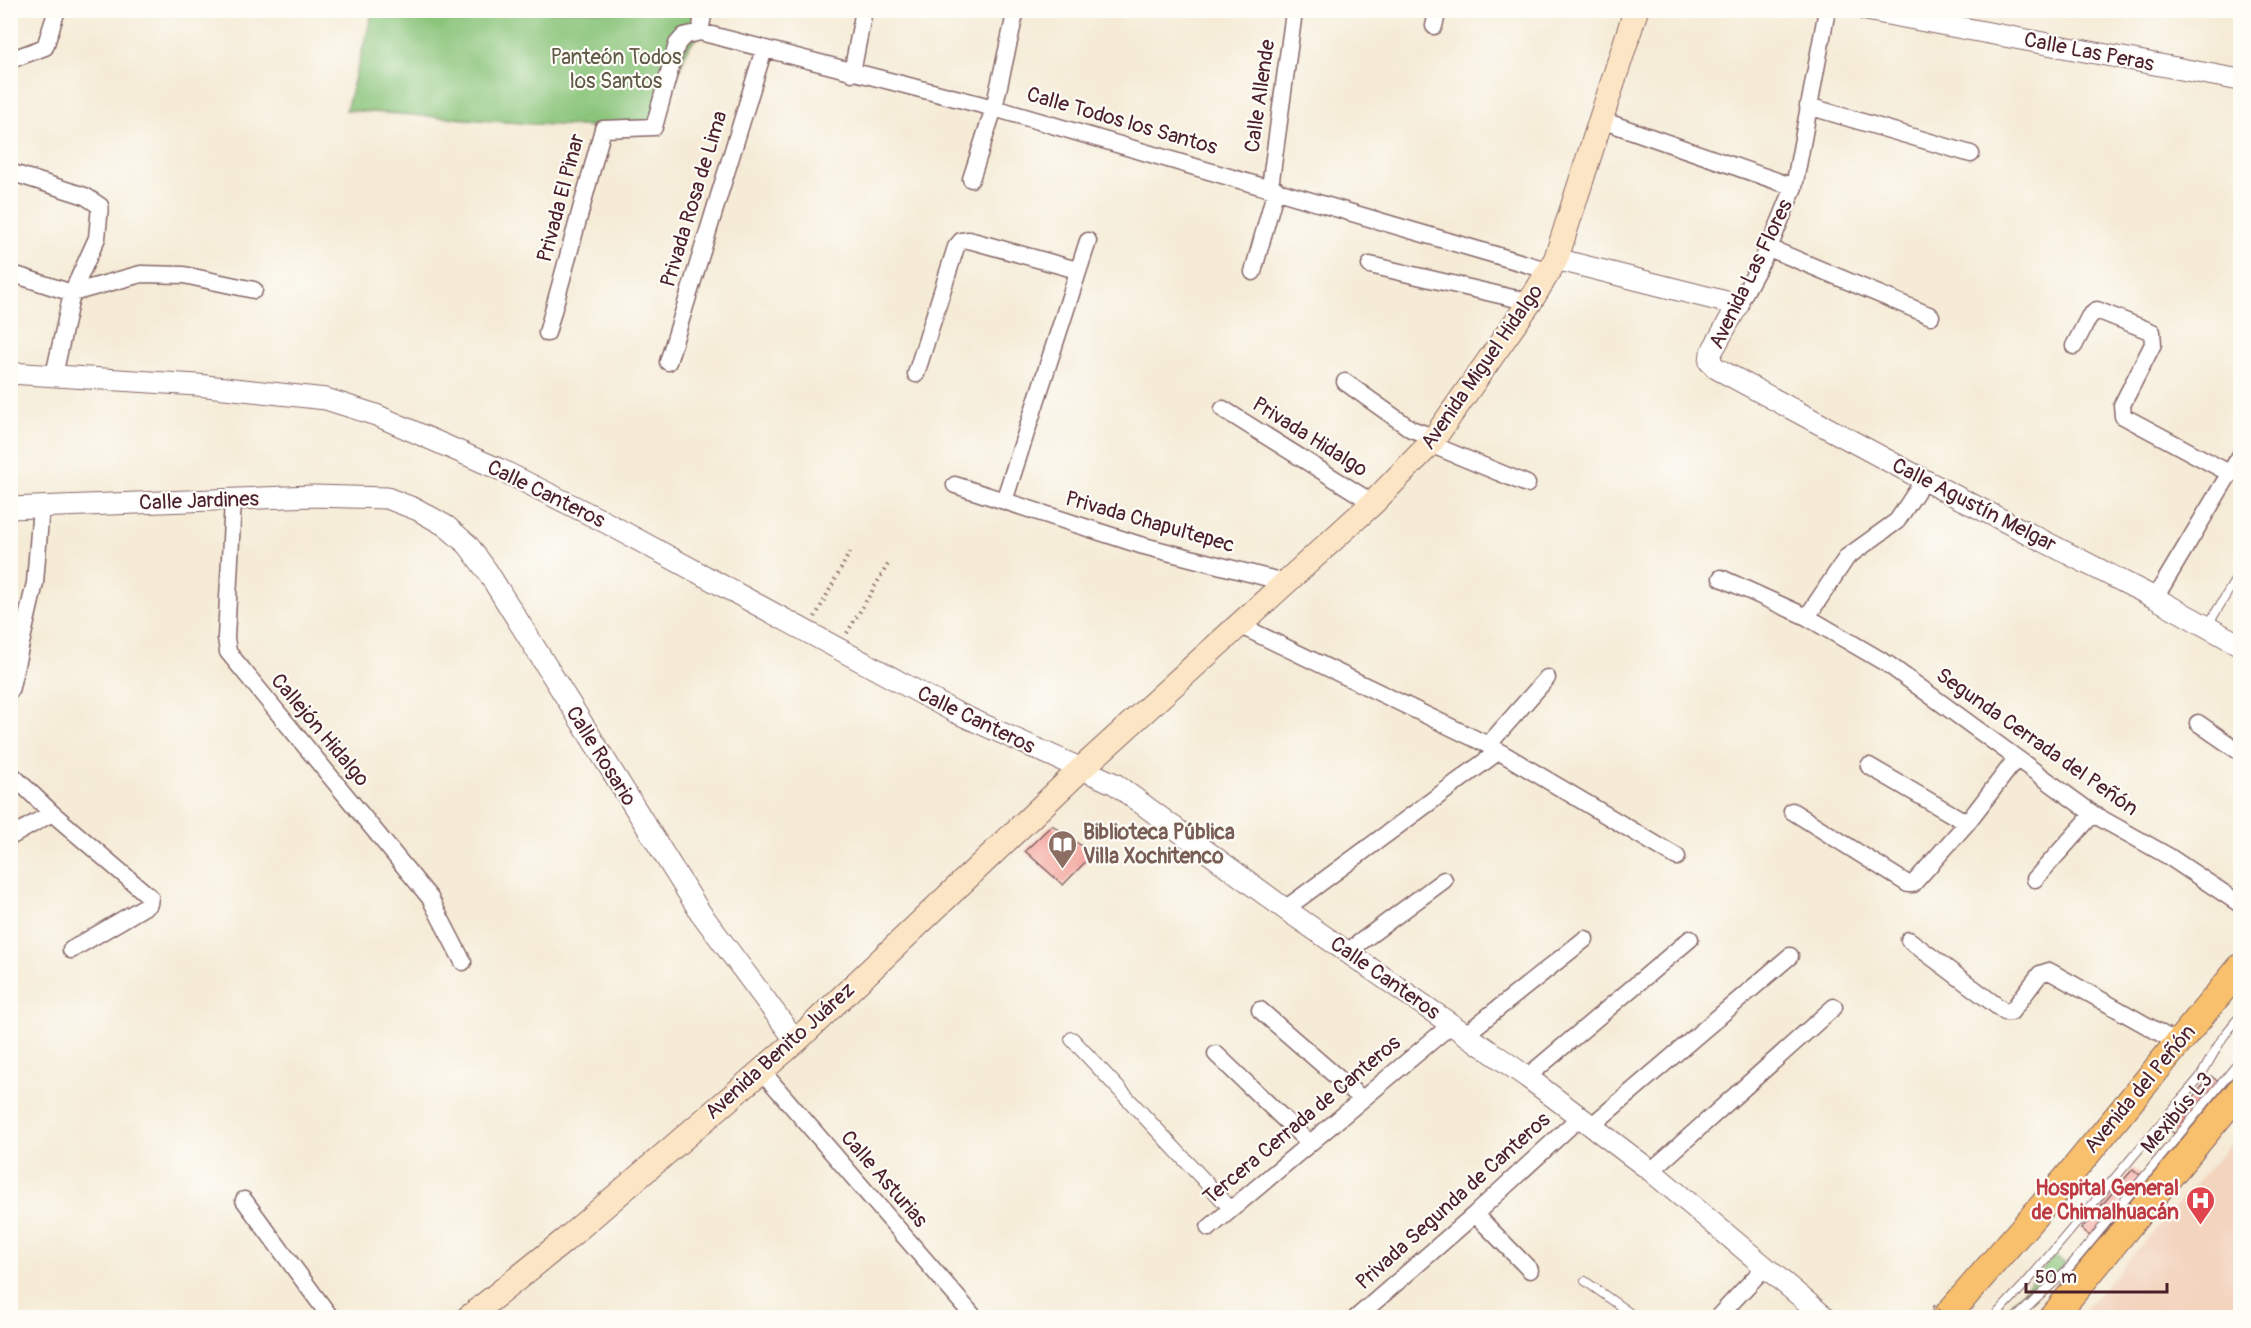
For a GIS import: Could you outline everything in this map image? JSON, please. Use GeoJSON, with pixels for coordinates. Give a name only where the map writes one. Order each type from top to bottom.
{"type":"FeatureCollection","features":[{"type":"Feature","properties":{"kind":"main road","name":"Avenida Miguel Hidalgo"},"geometry":{"type":"LineString","coordinates":[[1080,770],[1373,503],[1433,441],[1530,302],[1553,265],[1636,10]]}},
{"type":"Feature","properties":{"kind":"main road","name":"Avenida Benito Juárez"},"geometry":{"type":"LineString","coordinates":[[468,1317],[564,1240],[760,1069],[796,1041],[1080,770]]}},
{"type":"Feature","properties":{"kind":"main road","name":"Avenida del Peñón"},"geometry":{"type":"LineString","coordinates":[[1942,1314],[2066,1179],[2241,968]]}},
{"type":"Feature","properties":{"kind":"main road"},"geometry":{"type":"LineString","coordinates":[[2052,1317],[2241,1091]]}},
{"type":"Feature","properties":{"kind":"street"},"geometry":{"type":"LineString","coordinates":[[10,60],[45,47],[57,10]]}},
{"type":"Feature","properties":{"kind":"street"},"geometry":{"type":"LineString","coordinates":[[700,32],[704,10]]}},
{"type":"Feature","properties":{"kind":"street"},"geometry":{"type":"LineString","coordinates":[[852,73],[864,10]]}},
{"type":"Feature","properties":{"kind":"street"},"geometry":{"type":"LineString","coordinates":[[971,179],[994,108],[1016,10]]}},
{"type":"Feature","properties":{"kind":"street","name":"Avenida Las Flores"},"geometry":{"type":"LineString","coordinates":[[1710,362],[1711,353],[1769,248],[1794,187],[1827,10]]}},
{"type":"Feature","properties":{"kind":"street","name":"Calle Las Peras"},"geometry":{"type":"LineString","coordinates":[[1866,10],[2241,80]]}},
{"type":"Feature","properties":{"kind":"street","name":"Calle Allende"},"geometry":{"type":"LineString","coordinates":[[1253,272],[1273,188],[1295,11]]}},
{"type":"Feature","properties":{"kind":"street","name":"Calle Todos los Santos"},"geometry":{"type":"LineString","coordinates":[[700,32],[994,108],[1553,265]]}},
{"type":"Feature","properties":{"kind":"street","name":"Privada El Pinar"},"geometry":{"type":"LineString","coordinates":[[547,333],[603,129],[654,127],[677,44],[684,36],[700,32]]}},
{"type":"Feature","properties":{"kind":"street","name":"Privada Rosa de Lima"},"geometry":{"type":"LineString","coordinates":[[668,362],[764,50]]}},
{"type":"Feature","properties":{"kind":"street"},"geometry":{"type":"LineString","coordinates":[[1808,106],[1971,154]]}},
{"type":"Feature","properties":{"kind":"street"},"geometry":{"type":"LineString","coordinates":[[1601,120],[1794,187]]}},
{"type":"Feature","properties":{"kind":"street"},"geometry":{"type":"LineString","coordinates":[[10,172],[85,196],[100,206],[97,237],[72,293],[54,375]]}},
{"type":"Feature","properties":{"kind":"street"},"geometry":{"type":"LineString","coordinates":[[916,374],[956,247],[961,241],[969,240],[1077,270]]}},
{"type":"Feature","properties":{"kind":"street"},"geometry":{"type":"LineString","coordinates":[[1004,501],[1088,241]]}},
{"type":"Feature","properties":{"kind":"street"},"geometry":{"type":"LineString","coordinates":[[1769,248],[1931,316]]}},
{"type":"Feature","properties":{"kind":"street"},"geometry":{"type":"LineString","coordinates":[[1370,265],[1530,302]]}},
{"type":"Feature","properties":{"kind":"street"},"geometry":{"type":"LineString","coordinates":[[1553,265],[1738,305]]}},
{"type":"Feature","properties":{"kind":"street"},"geometry":{"type":"LineString","coordinates":[[10,273],[72,293],[141,274],[184,275],[254,290]]}},
{"type":"Feature","properties":{"kind":"street"},"geometry":{"type":"LineString","coordinates":[[2074,346],[2089,316],[2097,310],[2152,332],[2153,344],[2122,405],[2123,416],[2231,474]]}},
{"type":"Feature","properties":{"kind":"street","name":"Calle Agustín Melgar"},"geometry":{"type":"LineString","coordinates":[[1710,362],[1716,368],[1924,480],[2155,598],[2241,645]]}},
{"type":"Feature","properties":{"kind":"street","name":"Calle Canteros"},"geometry":{"type":"LineString","coordinates":[[10,373],[197,385],[326,399],[376,415],[501,470],[605,522],[955,712],[1115,784],[1285,909],[1459,1029],[1586,1121],[1650,1170],[1826,1317]]}},
{"type":"Feature","properties":{"kind":"street"},"geometry":{"type":"LineString","coordinates":[[1345,382],[1411,429],[1527,484]]}},
{"type":"Feature","properties":{"kind":"street","name":"Privada Hidalgo"},"geometry":{"type":"LineString","coordinates":[[1223,409],[1373,503]]}},
{"type":"Feature","properties":{"kind":"street"},"geometry":{"type":"LineString","coordinates":[[2155,598],[2241,456]]}},
{"type":"Feature","properties":{"kind":"street"},"geometry":{"type":"LineString","coordinates":[[1807,617],[1847,557],[1897,521],[1924,480]]}},
{"type":"Feature","properties":{"kind":"street","name":"Privada Chapultepec"},"geometry":{"type":"LineString","coordinates":[[955,485],[1140,545],[1284,582]]}},
{"type":"Feature","properties":{"kind":"street","name":"Calle Jardines"},"geometry":{"type":"LineString","coordinates":[[10,508],[313,496],[387,498]]}},
{"type":"Feature","properties":{"kind":"street","name":"Calle Rosario"},"geometry":{"type":"LineString","coordinates":[[387,498],[418,510],[446,526],[468,545],[700,912],[796,1041]]}},
{"type":"Feature","properties":{"kind":"street","name":"Callejón Hidalgo"},"geometry":{"type":"LineString","coordinates":[[233,500],[226,638],[228,652],[430,898],[462,962]]}},
{"type":"Feature","properties":{"kind":"street"},"geometry":{"type":"LineString","coordinates":[[10,691],[35,583],[40,506]]}},
{"type":"Feature","properties":{"kind":"street","name":"Segunda Cerrada del Peñón"},"geometry":{"type":"LineString","coordinates":[[1721,578],[1807,617],[1889,664],[2093,814],[2168,856],[2241,904]]}},
{"type":"Feature","properties":{"kind":"street"},"geometry":{"type":"LineString","coordinates":[[1239,625],[1493,748],[1677,857]]}},
{"type":"Feature","properties":{"kind":"street"},"geometry":{"type":"LineString","coordinates":[[1285,909],[1493,748],[1547,678]]}},
{"type":"Feature","properties":{"kind":"street"},"geometry":{"type":"LineString","coordinates":[[2198,723],[2241,752]]}},
{"type":"Feature","properties":{"kind":"street"},"geometry":{"type":"LineString","coordinates":[[1792,811],[1911,884],[1918,881],[1967,823],[2016,759]]}},
{"type":"Feature","properties":{"kind":"street"},"geometry":{"type":"LineString","coordinates":[[1869,766],[1967,823]]}},
{"type":"Feature","properties":{"kind":"street"},"geometry":{"type":"LineString","coordinates":[[10,773],[52,813],[148,893],[151,901],[71,950]]}},
{"type":"Feature","properties":{"kind":"street"},"geometry":{"type":"LineString","coordinates":[[10,837],[52,813]]}},
{"type":"Feature","properties":{"kind":"street"},"geometry":{"type":"LineString","coordinates":[[2035,879],[2093,814]]}},
{"type":"Feature","properties":{"kind":"street"},"geometry":{"type":"LineString","coordinates":[[1347,952],[1444,880]]}},
{"type":"Feature","properties":{"kind":"street","name":"Tercera Cerrada de Canteros"},"geometry":{"type":"LineString","coordinates":[[1209,1228],[1361,1098],[1585,939]]}},
{"type":"Feature","properties":{"kind":"street"},"geometry":{"type":"LineString","coordinates":[[1527,1077],[1690,939]]}},
{"type":"Feature","properties":{"kind":"street"},"geometry":{"type":"LineString","coordinates":[[1909,940],[2005,1012],[2011,1012],[2040,974],[2049,971],[2178,1043]]}},
{"type":"Feature","properties":{"kind":"street","name":"Privada Segunda de Canteros"},"geometry":{"type":"LineString","coordinates":[[1356,1317],[1586,1121],[1790,956]]}},
{"type":"Feature","properties":{"kind":"street"},"geometry":{"type":"LineString","coordinates":[[1650,1170],[1834,1007]]}},
{"type":"Feature","properties":{"kind":"street"},"geometry":{"type":"LineString","coordinates":[[1260,1010],[1361,1098]]}},
{"type":"Feature","properties":{"kind":"street"},"geometry":{"type":"LineString","coordinates":[[1072,1039],[1231,1209]]}},
{"type":"Feature","properties":{"kind":"street"},"geometry":{"type":"LineString","coordinates":[[1216,1054],[1309,1143]]}},
{"type":"Feature","properties":{"kind":"street","name":"Calle Asturias"},"geometry":{"type":"LineString","coordinates":[[760,1069],[975,1317]]}},
{"type":"Feature","properties":{"kind":"street"},"geometry":{"type":"LineString","coordinates":[[244,1200],[332,1317]]}},
{"type":"Feature","properties":{"kind":"street"},"geometry":{"type":"LineString","coordinates":[[1475,1214],[1530,1270]]}},
{"type":"Feature","properties":{"kind":"street"},"geometry":{"type":"LineString","coordinates":[[1717,1317],[1765,1267]]}},
{"type":"Feature","properties":{"kind":"lane"},"geometry":{"type":"LineString","coordinates":[[2207,627],[2241,572]]}},
{"type":"Feature","properties":{"kind":"lane","name":"Mexibús L3"},"geometry":{"type":"LineString","coordinates":[[1993,1317],[2026,1282],[2200,1077],[2223,1037],[2241,1016]]}},
{"type":"Feature","properties":{"kind":"lane","name":"Mexibús L3"},"geometry":{"type":"LineString","coordinates":[[2016,1317],[2068,1269],[2241,1061]]}},
{"type":"Feature","properties":{"kind":"lane"},"geometry":{"type":"LineString","coordinates":[[1585,1281],[1637,1317]]}},
{"type":"Feature","properties":{"kind":"path"},"geometry":{"type":"LineString","coordinates":[[807,631],[850,552]]}},
{"type":"Feature","properties":{"kind":"path"},"geometry":{"type":"LineString","coordinates":[[838,648],[890,561]]}},
{"type":"Feature","properties":{"kind":"shaded area","name":"Hospital General de Chimalhuacán"},"geometry":{"type":"Polygon","coordinates":[[[2240,1133],[2240,1317],[2078,1317],[2240,1133]]]}},
{"type":"Feature","properties":{"kind":"green space","name":"Panteón Todos los Santos"},"geometry":{"type":"Polygon","coordinates":[[[373,11],[704,11],[700,32],[688,48],[655,129],[534,124],[346,110],[373,11]]]}},
{"type":"Feature","properties":{"kind":"green space"},"geometry":{"type":"Polygon","coordinates":[[[2054,1256],[2066,1264],[2031,1292],[2007,1317],[2000,1317],[2054,1256]]]}},
{"type":"Feature","properties":{"kind":"building","name":"Biblioteca Pública Villa Xochitenco"},"geometry":{"type":"Polygon","coordinates":[[[1052,825],[1093,854],[1063,885],[1025,851],[1052,825]]]}},
{"type":"Feature","properties":{"kind":"building"},"geometry":{"type":"Polygon","coordinates":[[[2211,1076],[2221,1084],[2177,1136],[2167,1127],[2211,1076]]]}},
{"type":"Feature","properties":{"kind":"building"},"geometry":{"type":"Polygon","coordinates":[[[2133,1169],[2142,1177],[2091,1237],[2081,1229],[2133,1169]]]}},
{"type":"Feature","properties":{"kind":"place","name":"Biblioteca Pública Villa Xochitenco"},"geometry":{"type":"Point","coordinates":[1062,870]}},
{"type":"Feature","properties":{"kind":"place","name":"Hospital General de Chimalhuacán"},"geometry":{"type":"Point","coordinates":[2200,1226]}}]}
